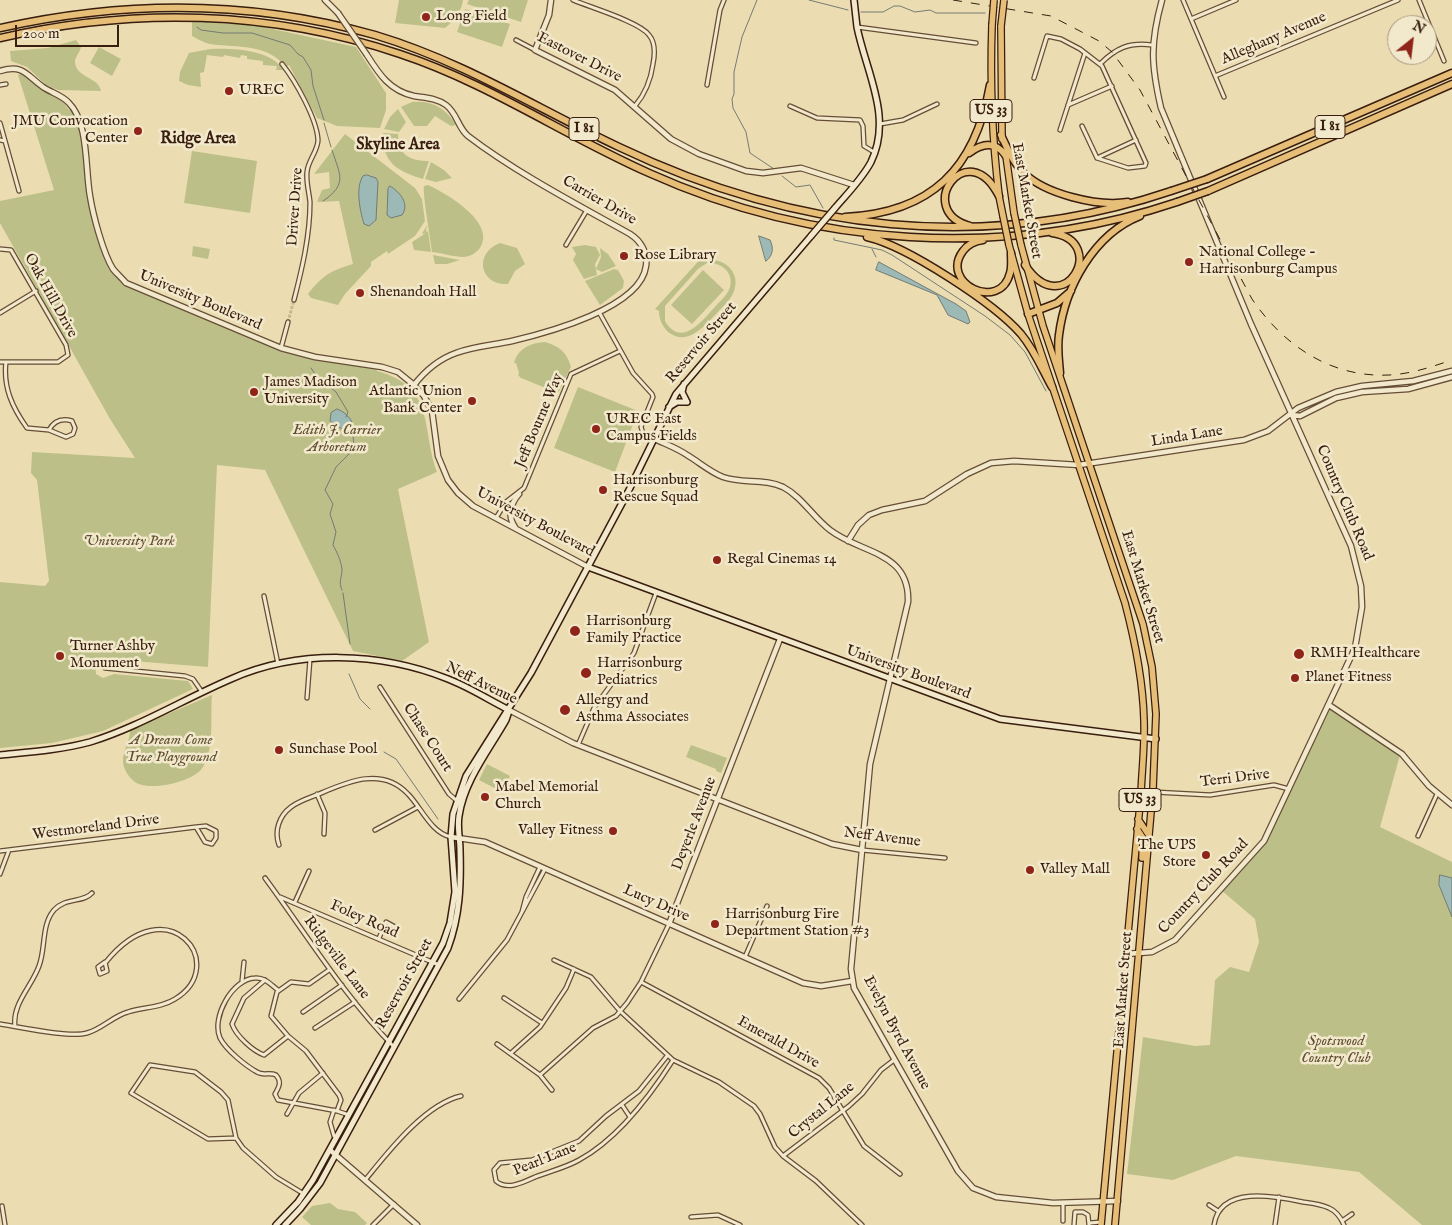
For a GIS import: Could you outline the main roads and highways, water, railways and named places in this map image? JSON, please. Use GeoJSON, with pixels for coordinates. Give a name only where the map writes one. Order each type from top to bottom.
{"type":"FeatureCollection","features":[{"type":"Feature","properties":{"kind":"highway","name":"I 81"},"geometry":{"type":"LineString","coordinates":[[0,28],[90,11],[162,7],[249,10],[339,26],[403,44],[455,64],[507,88],[607,142],[693,180],[758,201],[836,218],[915,227],[976,227],[1076,216],[1159,196],[1207,179],[1452,73]]}},
{"type":"Feature","properties":{"kind":"highway","name":"I 81"},"geometry":{"type":"LineString","coordinates":[[0,39],[21,33],[103,20],[174,17],[256,22],[340,36],[403,55],[462,78],[633,166],[703,196],[775,218],[834,230],[916,237],[996,236],[1044,232],[1105,221],[1174,203],[1208,191],[1452,84]]}},
{"type":"Feature","properties":{"kind":"highway"},"geometry":{"type":"LineString","coordinates":[[967,154],[984,116],[990,85]]}},
{"type":"Feature","properties":{"kind":"highway"},"geometry":{"type":"LineString","coordinates":[[1001,135],[1022,172],[1034,183],[1049,190],[1107,202],[1124,203],[1159,196]]}},
{"type":"Feature","properties":{"kind":"highway"},"geometry":{"type":"LineString","coordinates":[[836,218],[871,216],[904,207],[921,198],[944,181],[967,154],[974,149],[993,144],[998,146],[1006,156]]}},
{"type":"Feature","properties":{"kind":"highway"},"geometry":{"type":"LineString","coordinates":[[976,227],[959,222],[948,213],[944,201],[948,186],[958,175],[972,171],[991,181],[999,196]]}},
{"type":"Feature","properties":{"kind":"highway"},"geometry":{"type":"LineString","coordinates":[[1060,373],[1060,328],[1074,288],[1089,258],[1108,235],[1126,222],[1174,203]]}},
{"type":"Feature","properties":{"kind":"highway"},"geometry":{"type":"LineString","coordinates":[[834,230],[872,238],[895,246],[992,307],[1026,340],[1037,356],[1052,387]]}},
{"type":"Feature","properties":{"kind":"highway"},"geometry":{"type":"LineString","coordinates":[[1025,265],[1036,280],[1047,286],[1062,285],[1076,274],[1080,257],[1073,241],[1062,235],[1044,232]]}},
{"type":"Feature","properties":{"kind":"highway"},"geometry":{"type":"LineString","coordinates":[[996,236],[972,243],[961,254],[958,268],[964,284],[980,292],[997,290],[1008,279],[1011,271],[1011,254]]}},
{"type":"Feature","properties":{"kind":"highway"},"geometry":{"type":"LineString","coordinates":[[1028,314],[1057,303],[1074,288]]}},
{"type":"Feature","properties":{"kind":"main road","name":"Reservoir Street"},"geometry":{"type":"LineString","coordinates":[[285,1225],[314,1191],[336,1154],[439,965],[458,918],[461,899],[459,813],[466,790],[506,720],[509,710],[534,669],[628,492],[666,412],[686,380],[835,208],[868,166],[875,152],[880,124],[877,101],[857,27],[854,0]]}},
{"type":"Feature","properties":{"kind":"main road","name":"East Market Street"},"geometry":{"type":"LineString","coordinates":[[994,0],[990,85],[993,144],[999,196],[1009,245],[1028,314],[1116,574],[1136,650],[1142,695],[1144,737],[1138,819],[1101,1224]]}},
{"type":"Feature","properties":{"kind":"main road","name":"East Market Street"},"geometry":{"type":"LineString","coordinates":[[1004,0],[1001,135],[1025,265],[1038,311],[1134,595],[1150,658],[1156,714],[1153,792],[1115,1225]]}},
{"type":"Feature","properties":{"kind":"main road"},"geometry":{"type":"LineString","coordinates":[[666,412],[674,403],[687,402],[682,392],[686,380]]}},
{"type":"Feature","properties":{"kind":"main road"},"geometry":{"type":"LineString","coordinates":[[1108,550],[1113,554],[1118,567],[1126,570]]}},
{"type":"Feature","properties":{"kind":"main road","name":"University Boulevard"},"geometry":{"type":"LineString","coordinates":[[588,567],[1000,719],[1156,739]]}},
{"type":"Feature","properties":{"kind":"main road"},"geometry":{"type":"LineString","coordinates":[[1116,574],[1124,577],[1134,595]]}},
{"type":"Feature","properties":{"kind":"main road","name":"Neff Avenue"},"geometry":{"type":"LineString","coordinates":[[0,755],[62,748],[96,740],[245,673],[278,664],[310,659],[362,659],[434,675],[455,682],[509,710]]}},
{"type":"Feature","properties":{"kind":"main road","name":"Reservoir Street"},"geometry":{"type":"LineString","coordinates":[[276,1225],[304,1194],[330,1150],[446,937],[454,905],[455,878],[451,837],[452,814],[469,770],[501,717],[509,710]]}},
{"type":"Feature","properties":{"kind":"main road"},"geometry":{"type":"LineString","coordinates":[[1138,819],[1148,834]]}},
{"type":"Feature","properties":{"kind":"main road"},"geometry":{"type":"LineString","coordinates":[[1137,829],[1144,839],[1143,895]]}},
{"type":"Feature","properties":{"kind":"water"},"geometry":{"type":"Polygon","coordinates":[[[367,175],[376,178],[378,182],[376,220],[369,226],[364,224],[359,199],[359,186],[363,176],[367,175]]]}},
{"type":"Feature","properties":{"kind":"water"},"geometry":{"type":"Polygon","coordinates":[[[390,186],[403,199],[405,207],[402,215],[391,218],[387,215],[388,189],[390,186]]]}},
{"type":"Feature","properties":{"kind":"water"},"geometry":{"type":"Polygon","coordinates":[[[759,236],[770,240],[771,243],[771,254],[766,261],[759,236]]]}},
{"type":"Feature","properties":{"kind":"water"},"geometry":{"type":"Polygon","coordinates":[[[879,262],[956,304],[966,311],[970,322],[968,324],[948,315],[937,295],[876,270],[879,262]]]}},
{"type":"Feature","properties":{"kind":"water"},"geometry":{"type":"Polygon","coordinates":[[[337,409],[350,419],[354,426],[355,434],[350,434],[330,421],[331,413],[337,409]]]}},
{"type":"Feature","properties":{"kind":"water"},"geometry":{"type":"Polygon","coordinates":[[[1440,875],[1452,878],[1452,917],[1439,885],[1440,875]]]}},
{"type":"Feature","properties":{"kind":"waterway"},"geometry":{"type":"LineString","coordinates":[[757,0],[742,37],[734,72],[734,94],[732,99],[733,108],[746,132],[750,153],[774,169]]}},
{"type":"Feature","properties":{"kind":"waterway"},"geometry":{"type":"LineString","coordinates":[[809,0],[848,10]]}},
{"type":"Feature","properties":{"kind":"waterway"},"geometry":{"type":"LineString","coordinates":[[861,12],[883,12],[894,6],[900,6],[915,12],[930,10],[936,13],[985,13]]}},
{"type":"Feature","properties":{"kind":"waterway"},"geometry":{"type":"LineString","coordinates":[[197,27],[201,30],[223,33],[252,33],[290,45],[303,57],[311,70],[313,86],[324,120]]}},
{"type":"Feature","properties":{"kind":"waterway"},"geometry":{"type":"LineString","coordinates":[[324,123],[331,147]]}},
{"type":"Feature","properties":{"kind":"waterway"},"geometry":{"type":"LineString","coordinates":[[323,201],[331,195],[339,184],[339,173],[332,150]]}},
{"type":"Feature","properties":{"kind":"waterway"},"geometry":{"type":"LineString","coordinates":[[782,176],[796,187],[810,185],[823,208]]}},
{"type":"Feature","properties":{"kind":"waterway"},"geometry":{"type":"LineString","coordinates":[[834,238],[834,240],[882,250],[892,255],[985,316],[1010,335],[1025,352],[1046,391]]}},
{"type":"Feature","properties":{"kind":"waterway"},"geometry":{"type":"LineString","coordinates":[[872,249],[876,257]]}},
{"type":"Feature","properties":{"kind":"waterway"},"geometry":{"type":"LineString","coordinates":[[311,368],[317,377],[336,392],[348,412],[346,417]]}},
{"type":"Feature","properties":{"kind":"waterway"},"geometry":{"type":"LineString","coordinates":[[342,590],[340,582],[341,566],[333,545],[336,532],[330,514],[333,504],[325,490],[336,467],[354,449],[353,435]]}},
{"type":"Feature","properties":{"kind":"waterway"},"geometry":{"type":"LineString","coordinates":[[343,593],[350,644]]}},
{"type":"Feature","properties":{"kind":"waterway"},"geometry":{"type":"LineString","coordinates":[[349,674],[360,699],[370,709]]}},
{"type":"Feature","properties":{"kind":"waterway"},"geometry":{"type":"LineString","coordinates":[[384,752],[396,759],[438,819]]}},
{"type":"Feature","properties":{"kind":"tunnel"},"geometry":{"type":"LineString","coordinates":[[288,322],[294,300]]}},
{"type":"Feature","properties":{"kind":"railway"},"geometry":{"type":"LineString","coordinates":[[953,0],[1051,16],[1099,41],[1112,52],[1140,90],[1252,299],[1264,316],[1294,344],[1328,364],[1347,371],[1368,374],[1389,375],[1405,373],[1429,368],[1452,360]]}},
{"type":"Feature","properties":{"kind":"place","name":"Long Field"},"geometry":{"type":"Point","coordinates":[426,17]}},
{"type":"Feature","properties":{"kind":"place","name":"UREC"},"geometry":{"type":"Point","coordinates":[229,91]}},
{"type":"Feature","properties":{"kind":"place","name":"JMU Convocation Center"},"geometry":{"type":"Point","coordinates":[138,131]}},
{"type":"Feature","properties":{"kind":"place","name":"Rose Library"},"geometry":{"type":"Point","coordinates":[624,256]}},
{"type":"Feature","properties":{"kind":"place","name":"National College - Harrisonburg Campus"},"geometry":{"type":"Point","coordinates":[1189,262]}},
{"type":"Feature","properties":{"kind":"place","name":"Shenandoah Hall"},"geometry":{"type":"Point","coordinates":[360,293]}},
{"type":"Feature","properties":{"kind":"place","name":"James Madison University"},"geometry":{"type":"Point","coordinates":[254,392]}},
{"type":"Feature","properties":{"kind":"place","name":"Atlantic Union Bank Center"},"geometry":{"type":"Point","coordinates":[472,401]}},
{"type":"Feature","properties":{"kind":"place","name":"UREC East Campus Fields"},"geometry":{"type":"Point","coordinates":[596,429]}},
{"type":"Feature","properties":{"kind":"place","name":"Harrisonburg Rescue Squad"},"geometry":{"type":"Point","coordinates":[603,490]}},
{"type":"Feature","properties":{"kind":"place","name":"Regal Cinemas 14"},"geometry":{"type":"Point","coordinates":[717,560]}},
{"type":"Feature","properties":{"kind":"place","name":"Harrisonburg Family Practice"},"geometry":{"type":"Point","coordinates":[575,631]}},
{"type":"Feature","properties":{"kind":"place","name":"RMH Healthcare"},"geometry":{"type":"Point","coordinates":[1299,654]}},
{"type":"Feature","properties":{"kind":"place","name":"Turner Ashby Monument"},"geometry":{"type":"Point","coordinates":[60,656]}},
{"type":"Feature","properties":{"kind":"place","name":"Harrisonburg Pediatrics"},"geometry":{"type":"Point","coordinates":[586,673]}},
{"type":"Feature","properties":{"kind":"place","name":"Planet Fitness"},"geometry":{"type":"Point","coordinates":[1295,678]}},
{"type":"Feature","properties":{"kind":"place","name":"Allergy and Asthma Associates"},"geometry":{"type":"Point","coordinates":[565,710]}},
{"type":"Feature","properties":{"kind":"place","name":"Sunchase Pool"},"geometry":{"type":"Point","coordinates":[279,750]}},
{"type":"Feature","properties":{"kind":"place","name":"Mabel Memorial Church"},"geometry":{"type":"Point","coordinates":[485,797]}},
{"type":"Feature","properties":{"kind":"place","name":"Valley Fitness"},"geometry":{"type":"Point","coordinates":[613,831]}},
{"type":"Feature","properties":{"kind":"place","name":"The UPS Store"},"geometry":{"type":"Point","coordinates":[1206,855]}},
{"type":"Feature","properties":{"kind":"place","name":"Valley Mall"},"geometry":{"type":"Point","coordinates":[1030,870]}},
{"type":"Feature","properties":{"kind":"place","name":"Harrisonburg Fire Department Station #3"},"geometry":{"type":"Point","coordinates":[715,924]}},
{"type":"Feature","properties":{"kind":"district","name":"Ridge Area"},"geometry":{"type":"Point","coordinates":[198,140]}},
{"type":"Feature","properties":{"kind":"district","name":"Skyline Area"},"geometry":{"type":"Point","coordinates":[398,146]}},
{"type":"Feature","properties":{"kind":"park label","name":"Edith J. Carrier Arboretum"},"geometry":{"type":"Point","coordinates":[337,440]}},
{"type":"Feature","properties":{"kind":"park label","name":"University Park"},"geometry":{"type":"Point","coordinates":[129,542]}},
{"type":"Feature","properties":{"kind":"park label","name":"A Dream Come True Playground"},"geometry":{"type":"Point","coordinates":[171,750]}},
{"type":"Feature","properties":{"kind":"park label","name":"Spotswood Country Club"},"geometry":{"type":"Point","coordinates":[1336,1050]}}]}
